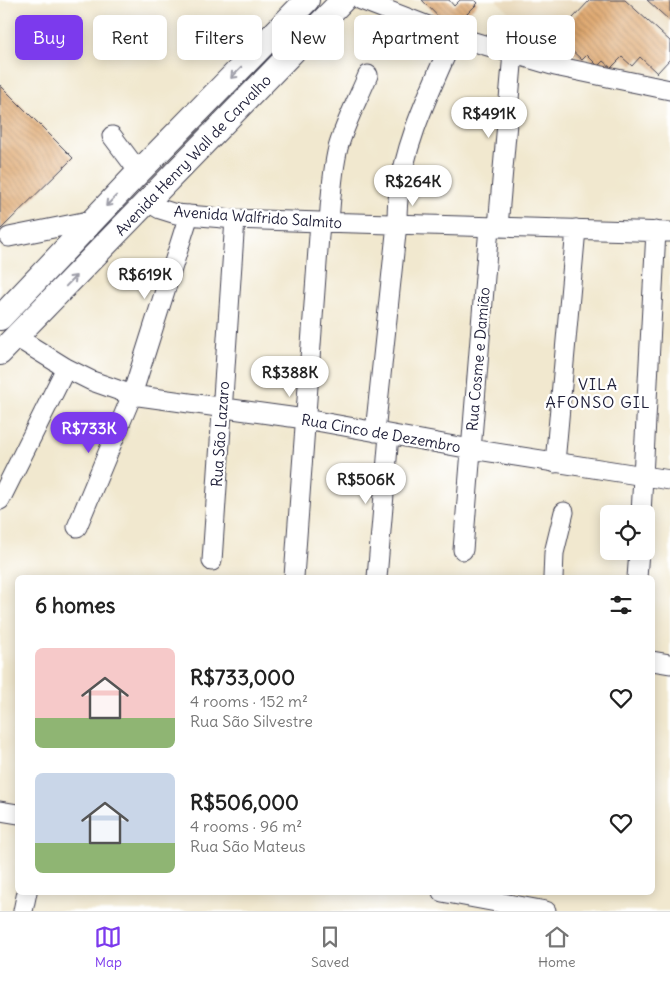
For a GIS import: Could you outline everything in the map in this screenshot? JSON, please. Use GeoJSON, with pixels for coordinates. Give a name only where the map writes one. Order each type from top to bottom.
{"type":"FeatureCollection","features":[{"type":"Feature","properties":{"kind":"main road","name":"Avenida Henry Wall de Carvalho"},"geometry":{"type":"LineString","coordinates":[[0,318],[136,174],[307,0]]}},
{"type":"Feature","properties":{"kind":"main road","name":"Avenida Henry Wall de Carvalho"},"geometry":{"type":"LineString","coordinates":[[8,345],[344,0]]}},
{"type":"Feature","properties":{"kind":"main road"},"geometry":{"type":"LineString","coordinates":[[136,174],[148,202]]}},
{"type":"Feature","properties":{"kind":"main road"},"geometry":{"type":"LineString","coordinates":[[26,290],[42,311]]}},
{"type":"Feature","properties":{"kind":"street"},"geometry":{"type":"LineString","coordinates":[[361,0],[400,15]]}},
{"type":"Feature","properties":{"kind":"street"},"geometry":{"type":"LineString","coordinates":[[377,575],[382,433],[398,201],[410,144],[418,119],[444,60]]}},
{"type":"Feature","properties":{"kind":"street","name":"Rua Cosme e Damião"},"geometry":{"type":"LineString","coordinates":[[463,550],[471,449],[512,60]]}},
{"type":"Feature","properties":{"kind":"street"},"geometry":{"type":"LineString","coordinates":[[536,60],[555,66],[668,87]]}},
{"type":"Feature","properties":{"kind":"street"},"geometry":{"type":"LineString","coordinates":[[294,575],[305,419],[324,222],[338,150],[368,75]]}},
{"type":"Feature","properties":{"kind":"street"},"geometry":{"type":"LineString","coordinates":[[112,136],[136,174]]}},
{"type":"Feature","properties":{"kind":"street","name":"Avenida Walfrido Salmito"},"geometry":{"type":"LineString","coordinates":[[148,202],[167,212],[235,218],[663,232]]}},
{"type":"Feature","properties":{"kind":"street"},"geometry":{"type":"LineString","coordinates":[[77,527],[132,395],[189,214]]}},
{"type":"Feature","properties":{"kind":"street","name":"Rua São Lazaro"},"geometry":{"type":"LineString","coordinates":[[212,561],[235,218]]}},
{"type":"Feature","properties":{"kind":"street"},"geometry":{"type":"LineString","coordinates":[[9,237],[93,220]]}},
{"type":"Feature","properties":{"kind":"street"},"geometry":{"type":"LineString","coordinates":[[555,463],[576,229]]}},
{"type":"Feature","properties":{"kind":"street"},"geometry":{"type":"LineString","coordinates":[[641,505],[663,232]]}},
{"type":"Feature","properties":{"kind":"street","name":"Rua Cinco de Dezembro"},"geometry":{"type":"LineString","coordinates":[[8,345],[66,368],[92,381],[132,395],[305,419],[471,449],[670,480]]}},
{"type":"Feature","properties":{"kind":"street"},"geometry":{"type":"LineString","coordinates":[[0,500],[66,368]]}},
{"type":"Feature","properties":{"kind":"street"},"geometry":{"type":"LineString","coordinates":[[553,575],[554,553],[564,512]]}},
{"type":"Feature","properties":{"kind":"street"},"geometry":{"type":"LineString","coordinates":[[637,575],[638,560]]}},
{"type":"Feature","properties":{"kind":"street"},"geometry":{"type":"LineString","coordinates":[[655,662],[670,664]]}},
{"type":"Feature","properties":{"kind":"street"},"geometry":{"type":"LineString","coordinates":[[0,811],[15,814]]}},
{"type":"Feature","properties":{"kind":"street"},"geometry":{"type":"LineString","coordinates":[[23,911],[26,895]]}},
{"type":"Feature","properties":{"kind":"street"},"geometry":{"type":"LineString","coordinates":[[458,895],[546,911]]}},
{"type":"Feature","properties":{"kind":"shaded area"},"geometry":{"type":"Polygon","coordinates":[[[496,0],[670,0],[670,64],[652,83],[558,60],[575,60],[575,15],[512,15],[496,0]]]}},
{"type":"Feature","properties":{"kind":"building"},"geometry":{"type":"Polygon","coordinates":[[[422,0],[449,0],[454,6],[460,0],[475,0],[478,3],[466,15],[436,15],[422,0]]]}},
{"type":"Feature","properties":{"kind":"building"},"geometry":{"type":"Polygon","coordinates":[[[590,0],[625,0],[670,41],[670,59],[657,73],[640,57],[632,66],[622,57],[611,68],[603,61],[598,66],[587,55],[582,60],[575,54],[575,16],[590,0]]]}},
{"type":"Feature","properties":{"kind":"building"},"geometry":{"type":"Polygon","coordinates":[[[647,0],[670,0],[670,21],[647,0]]]}},
{"type":"Feature","properties":{"kind":"building"},"geometry":{"type":"Polygon","coordinates":[[[0,85],[73,158],[0,230],[0,85]]]}},
{"type":"Feature","properties":{"kind":"district","name":"VILA AFONSO GIL"},"geometry":{"type":"Point","coordinates":[598,393]}}]}
